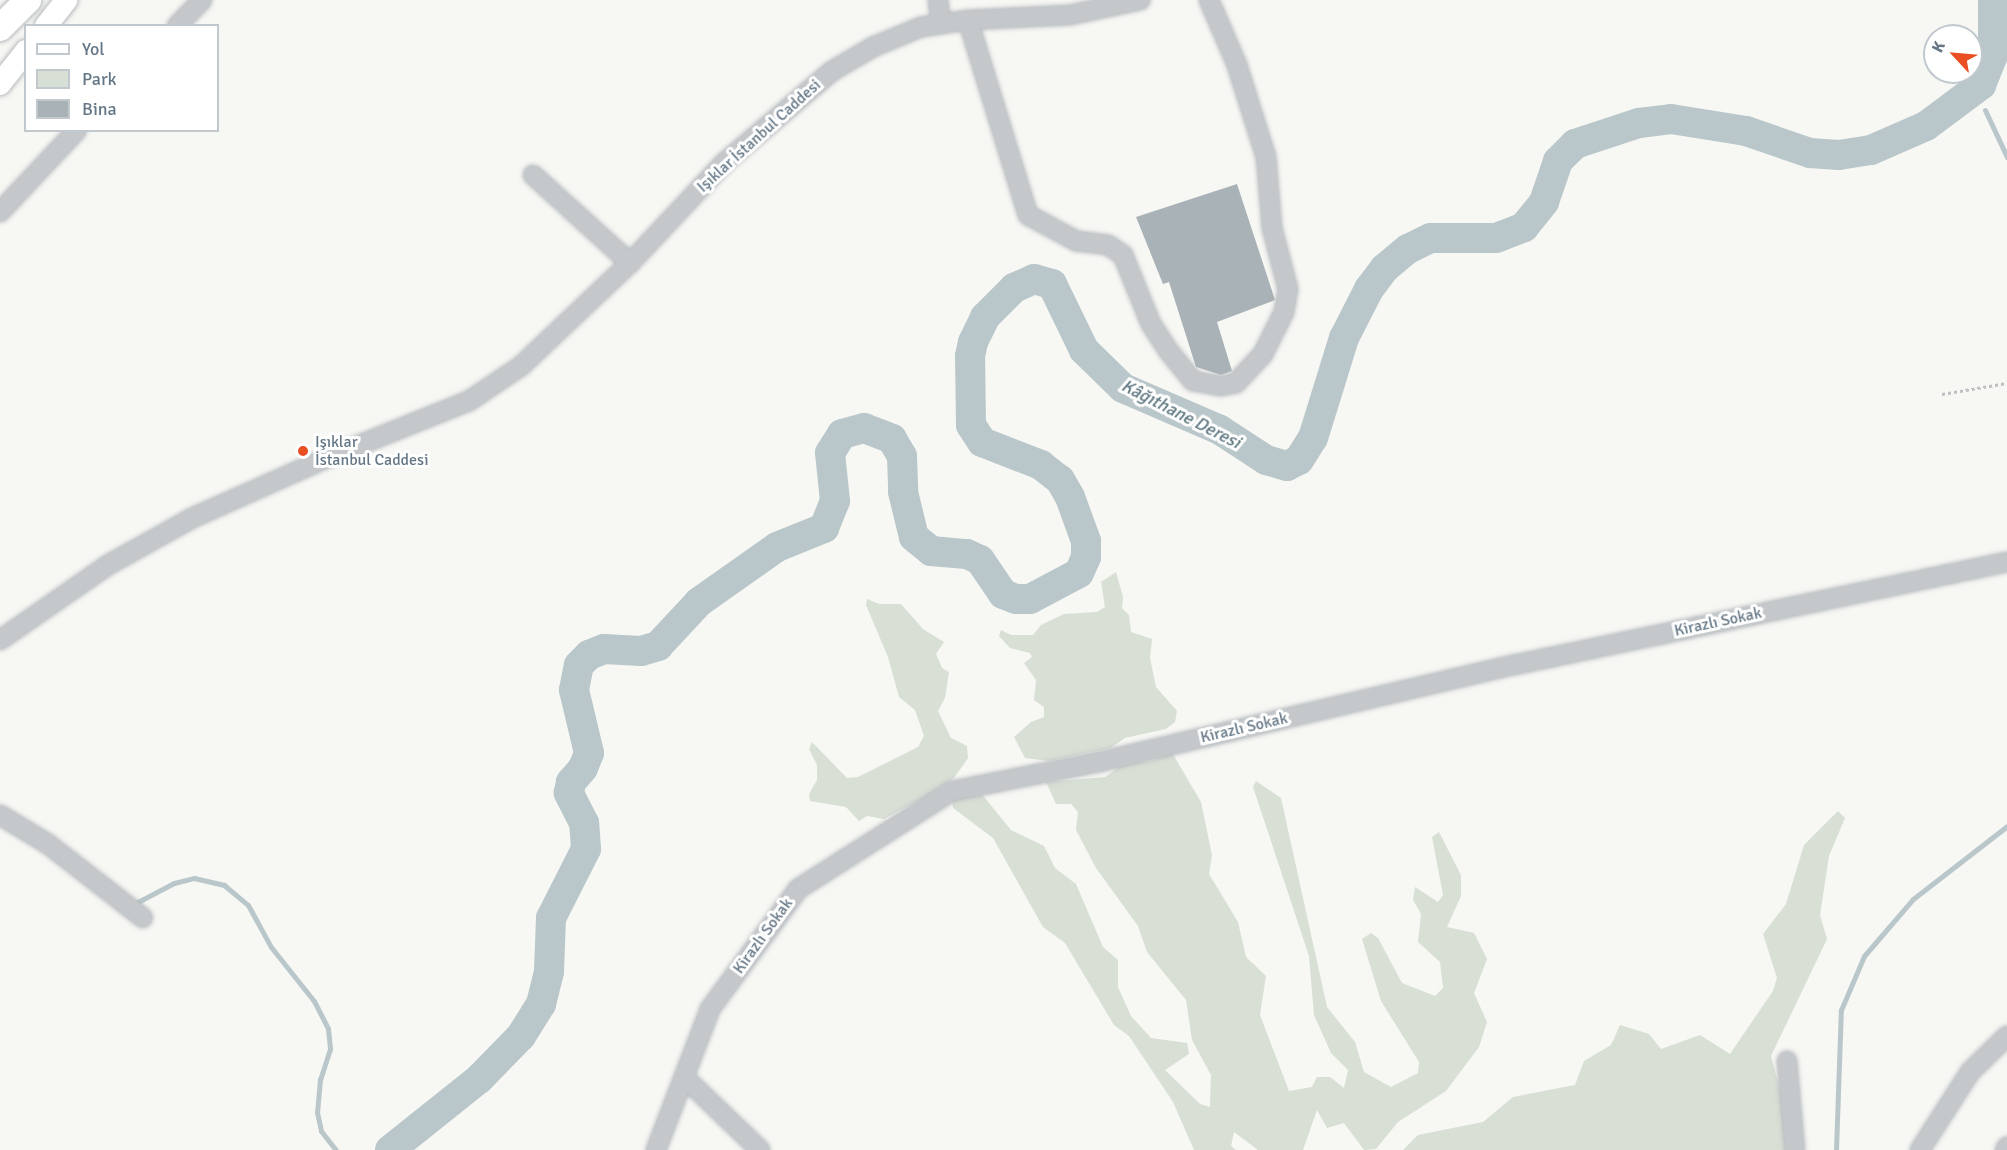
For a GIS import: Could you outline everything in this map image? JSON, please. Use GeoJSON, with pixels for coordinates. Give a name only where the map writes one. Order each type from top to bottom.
{"type":"FeatureCollection","features":[{"type":"Feature","properties":{"kind":"highway"},"geometry":{"type":"LineString","coordinates":[[0,28],[28,0]]}},
{"type":"Feature","properties":{"kind":"main road"},"geometry":{"type":"LineString","coordinates":[[48,24],[66,0]]}},
{"type":"Feature","properties":{"kind":"main road"},"geometry":{"type":"LineString","coordinates":[[0,84],[24,54]]}},
{"type":"Feature","properties":{"kind":"street"},"geometry":{"type":"LineString","coordinates":[[179,24],[202,0]]}},
{"type":"Feature","properties":{"kind":"street"},"geometry":{"type":"LineString","coordinates":[[938,0],[941,24]]}},
{"type":"Feature","properties":{"kind":"street","name":"Işıklar İstanbul Caddesi"},"geometry":{"type":"LineString","coordinates":[[0,640],[108,566],[192,518],[327,458],[469,401],[521,366],[630,263],[724,164],[832,71],[873,46],[921,27],[968,20],[1070,15],[1140,0]]}},
{"type":"Feature","properties":{"kind":"street"},"geometry":{"type":"LineString","coordinates":[[968,20],[1028,215],[1077,241],[1108,245],[1123,255],[1151,324],[1167,349],[1193,381],[1221,386],[1236,383],[1263,354],[1284,312],[1288,290],[1272,228],[1266,157],[1237,64],[1209,0]]}},
{"type":"Feature","properties":{"kind":"street"},"geometry":{"type":"LineString","coordinates":[[0,212],[75,132]]}},
{"type":"Feature","properties":{"kind":"street"},"geometry":{"type":"LineString","coordinates":[[533,175],[630,263]]}},
{"type":"Feature","properties":{"kind":"street","name":"Kirazlı Sokak"},"geometry":{"type":"LineString","coordinates":[[656,1150],[710,1009],[798,890],[952,790],[1099,762],[1514,665],[2007,562]]}},
{"type":"Feature","properties":{"kind":"street"},"geometry":{"type":"LineString","coordinates":[[0,815],[48,844],[144,918]]}},
{"type":"Feature","properties":{"kind":"street"},"geometry":{"type":"LineString","coordinates":[[1920,1150],[1970,1072],[2007,1036]]}},
{"type":"Feature","properties":{"kind":"street"},"geometry":{"type":"LineString","coordinates":[[1787,1061],[1796,1150]]}},
{"type":"Feature","properties":{"kind":"street"},"geometry":{"type":"LineString","coordinates":[[685,1078],[760,1150]]}},
{"type":"Feature","properties":{"kind":"path"},"geometry":{"type":"LineString","coordinates":[[1942,394],[2007,383]]}},
{"type":"Feature","properties":{"kind":"green space"},"geometry":{"type":"Polygon","coordinates":[[[1116,572],[1123,597],[1122,608],[1129,615],[1131,632],[1152,639],[1150,658],[1156,687],[1177,711],[1175,722],[1166,729],[1125,738],[1111,748],[1049,761],[1025,758],[1014,737],[1031,722],[1044,717],[1044,707],[1034,700],[1036,680],[1024,663],[1032,657],[1030,653],[1010,648],[999,636],[1001,630],[1011,635],[1033,635],[1041,625],[1064,614],[1097,612],[1105,607],[1101,582],[1116,572]]]}},
{"type":"Feature","properties":{"kind":"green space"},"geometry":{"type":"Polygon","coordinates":[[[867,599],[879,604],[901,604],[923,629],[944,642],[936,654],[942,668],[949,672],[945,698],[938,711],[951,738],[967,746],[968,758],[954,778],[925,797],[884,819],[867,816],[859,821],[846,807],[810,801],[809,794],[817,780],[817,765],[809,749],[812,742],[847,778],[858,777],[918,747],[924,736],[915,710],[899,697],[888,657],[866,605],[867,599]]]}},
{"type":"Feature","properties":{"kind":"green space"},"geometry":{"type":"Polygon","coordinates":[[[1171,751],[1201,802],[1212,855],[1209,874],[1238,922],[1246,957],[1266,976],[1260,1015],[1289,1091],[1312,1087],[1317,1077],[1330,1077],[1344,1088],[1348,1070],[1331,1053],[1314,1015],[1309,956],[1253,787],[1256,781],[1281,798],[1327,1007],[1355,1042],[1364,1072],[1391,1087],[1418,1073],[1419,1062],[1381,1001],[1362,939],[1371,933],[1378,938],[1402,983],[1435,996],[1443,988],[1440,962],[1418,942],[1421,914],[1413,900],[1415,887],[1438,902],[1443,895],[1432,837],[1439,832],[1461,875],[1461,896],[1447,927],[1474,933],[1487,959],[1474,993],[1487,1022],[1479,1047],[1446,1091],[1398,1122],[1376,1149],[1364,1150],[1344,1123],[1327,1128],[1317,1110],[1303,1150],[1258,1150],[1234,1132],[1231,1146],[1236,1150],[1194,1150],[1173,1102],[1129,1036],[1114,1025],[1065,943],[1043,927],[993,838],[953,808],[952,797],[981,793],[1011,830],[1044,846],[1055,868],[1076,884],[1103,947],[1118,960],[1118,987],[1131,1016],[1151,1038],[1187,1043],[1189,1054],[1165,1070],[1200,1104],[1210,1107],[1211,1075],[1192,1040],[1186,1000],[1147,952],[1138,926],[1096,868],[1076,830],[1078,812],[1071,804],[1056,804],[1046,782],[1105,777],[1123,764],[1152,761],[1171,751]]]}},
{"type":"Feature","properties":{"kind":"green space"},"geometry":{"type":"Polygon","coordinates":[[[1838,811],[1845,818],[1829,856],[1820,915],[1827,939],[1771,1056],[1781,1094],[1787,1150],[1403,1150],[1418,1135],[1483,1122],[1513,1097],[1575,1085],[1584,1061],[1611,1045],[1620,1025],[1649,1034],[1661,1049],[1700,1035],[1730,1054],[1773,991],[1777,978],[1763,934],[1786,904],[1804,845],[1838,811]]]}},
{"type":"Feature","properties":{"kind":"building"},"geometry":{"type":"Polygon","coordinates":[[[1237,184],[1275,300],[1217,322],[1232,371],[1221,375],[1196,367],[1169,282],[1163,284],[1136,217],[1237,184]]]}},
{"type":"Feature","properties":{"kind":"waterway","name":"Kâğıthane Deresi"},"geometry":{"type":"LineString","coordinates":[[390,1150],[479,1079],[521,1036],[541,1004],[549,972],[551,918],[586,849],[584,823],[569,793],[571,782],[583,768],[589,753],[574,690],[579,665],[589,655],[604,649],[641,651],[658,646],[699,602],[777,547],[824,528],[835,501],[830,453],[842,434],[864,428],[892,439],[902,456],[903,492],[914,537],[931,551],[967,554],[980,560],[1003,594],[1016,599],[1030,599],[1079,573],[1086,557],[1086,541],[1070,497],[1060,480],[1041,465],[982,442],[971,425],[970,356],[973,342],[985,317],[1014,288],[1034,279],[1052,284],[1084,350],[1123,388],[1220,430],[1266,460],[1287,466],[1299,460],[1313,438],[1344,338],[1369,289],[1385,268],[1408,249],[1431,238],[1496,238],[1524,227],[1544,202],[1558,161],[1575,144],[1639,123],[1671,119],[1746,131],[1810,153],[1839,155],[1871,150],[1926,126],[1981,85],[1993,55],[1993,0]]}},
{"type":"Feature","properties":{"kind":"waterway"},"geometry":{"type":"LineString","coordinates":[[1985,110],[2007,157]]}},
{"type":"Feature","properties":{"kind":"waterway"},"geometry":{"type":"LineString","coordinates":[[1836,1150],[1841,1010],[1864,956],[1913,899],[2007,826]]}},
{"type":"Feature","properties":{"kind":"waterway"},"geometry":{"type":"LineString","coordinates":[[134,904],[174,883],[194,878],[224,885],[248,905],[271,947],[314,1001],[328,1029],[330,1049],[320,1079],[317,1112],[321,1131],[336,1150]]}},
{"type":"Feature","properties":{"kind":"place","name":"Işıklar İstanbul Caddesi"},"geometry":{"type":"Point","coordinates":[303,451]}}]}
